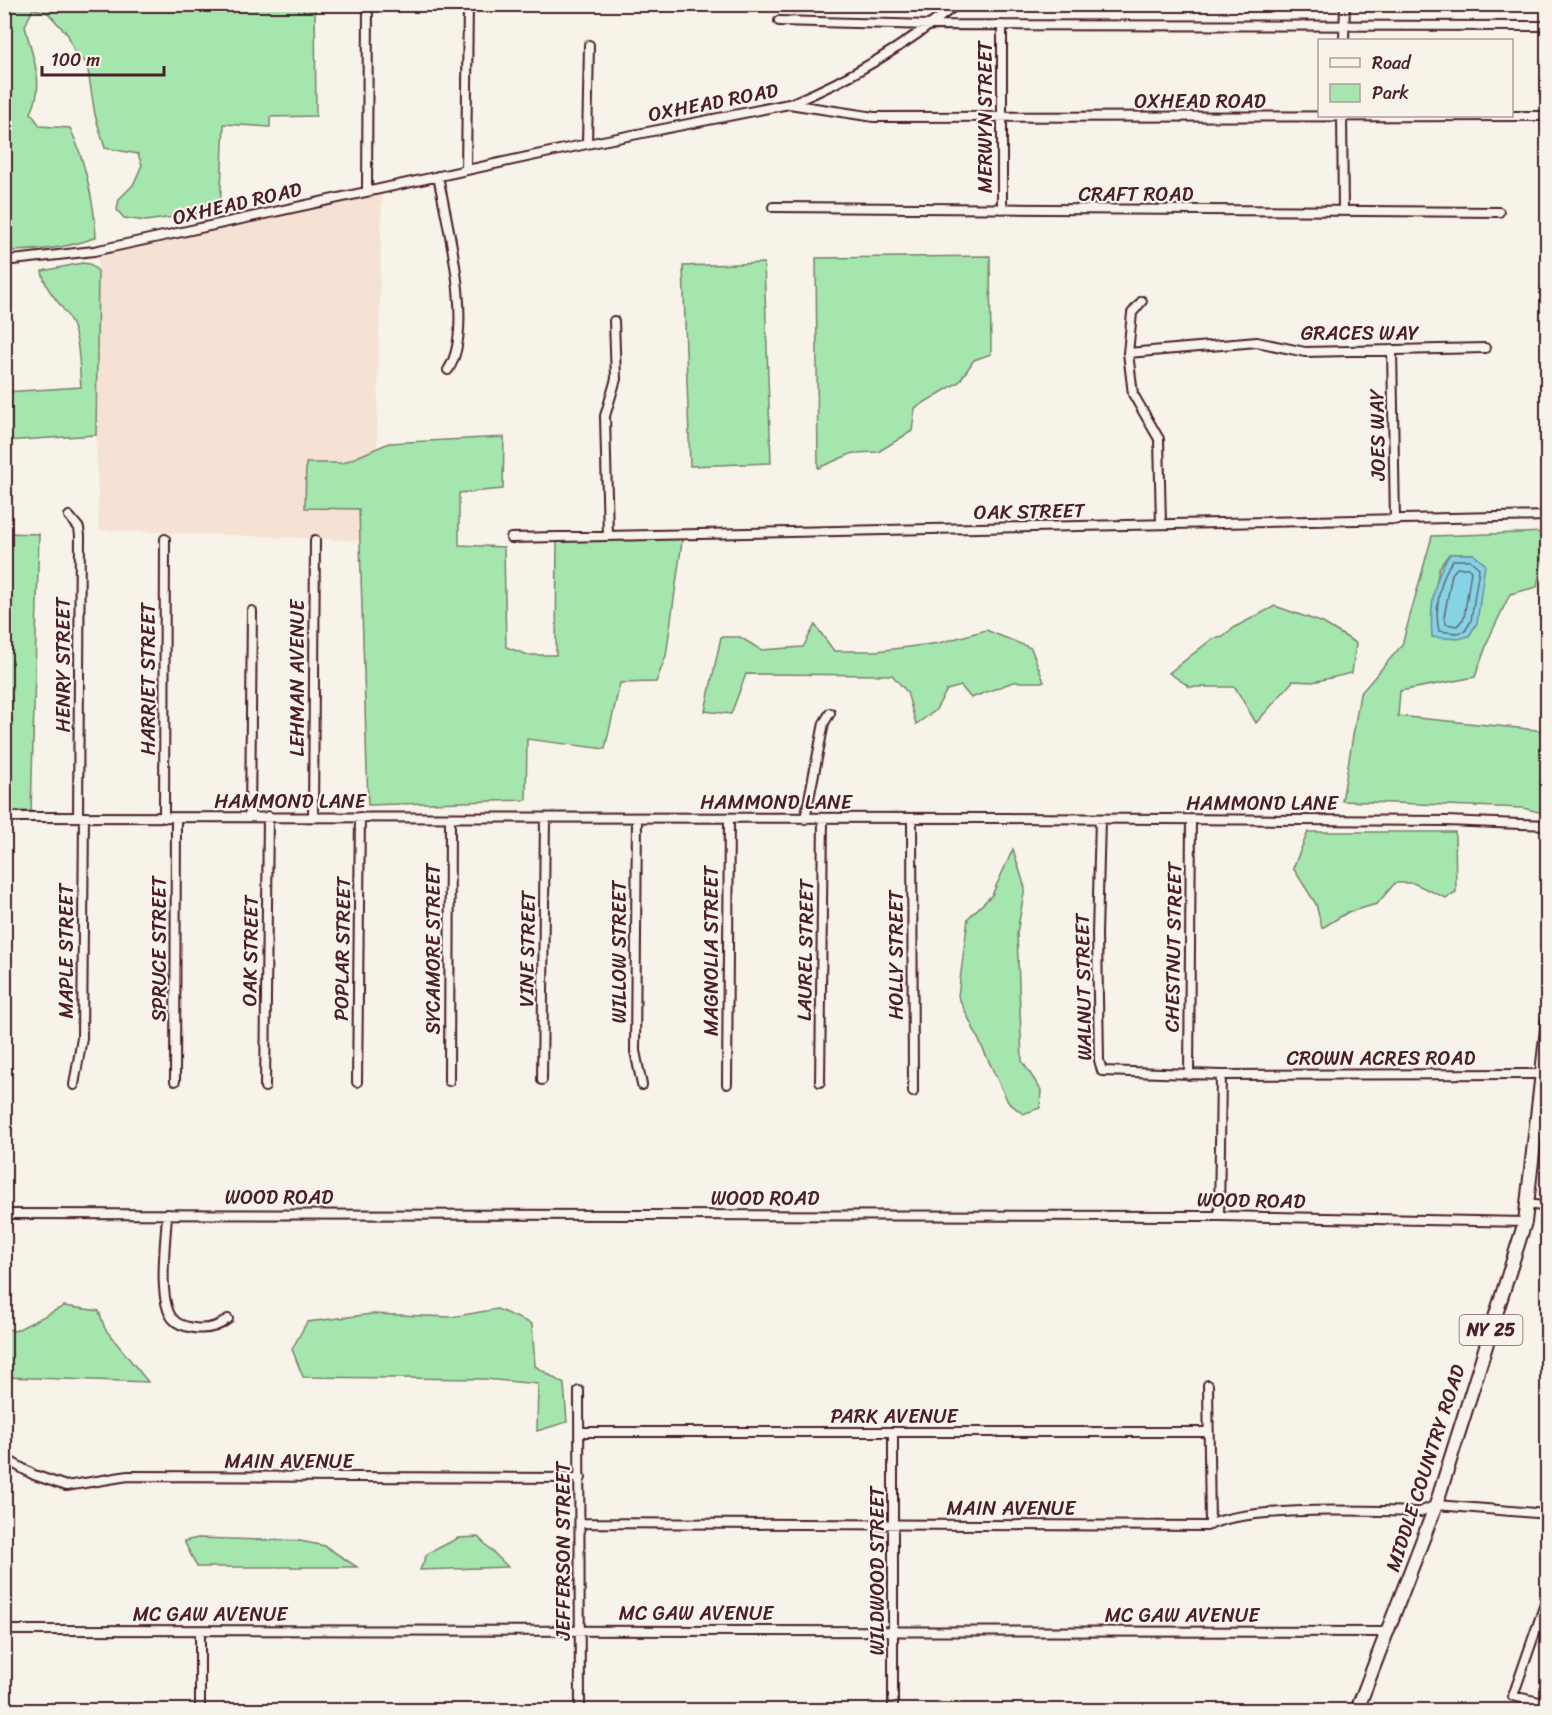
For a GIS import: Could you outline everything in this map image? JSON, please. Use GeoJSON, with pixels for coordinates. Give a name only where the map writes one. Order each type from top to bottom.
{"type":"FeatureCollection","features":[{"type":"Feature","properties":{"kind":"main road","name":"MIDDLE COUNTRY ROAD"},"geometry":{"type":"LineString","coordinates":[[1357,1710],[1436,1505],[1525,1222],[1543,1117],[1542,1074],[1548,1020]]}},
{"type":"Feature","properties":{"kind":"street"},"geometry":{"type":"LineString","coordinates":[[367,190],[368,4]]}},
{"type":"Feature","properties":{"kind":"street"},"geometry":{"type":"LineString","coordinates":[[466,170],[468,4]]}},
{"type":"Feature","properties":{"kind":"street"},"geometry":{"type":"LineString","coordinates":[[789,104],[824,90],[879,61],[931,26],[957,4]]}},
{"type":"Feature","properties":{"kind":"street"},"geometry":{"type":"LineString","coordinates":[[1344,39],[1345,4]]}},
{"type":"Feature","properties":{"kind":"street"},"geometry":{"type":"LineString","coordinates":[[779,21],[931,26],[1344,24],[1548,26]]}},
{"type":"Feature","properties":{"kind":"street","name":"MERWYN STREET"},"geometry":{"type":"LineString","coordinates":[[1002,25],[1002,209]]}},
{"type":"Feature","properties":{"kind":"street"},"geometry":{"type":"LineString","coordinates":[[587,144],[589,45]]}},
{"type":"Feature","properties":{"kind":"street","name":"OXHEAD ROAD"},"geometry":{"type":"LineString","coordinates":[[4,261],[94,251],[367,190],[789,104],[874,117],[1318,117]]}},
{"type":"Feature","properties":{"kind":"street","name":"OXHEAD ROAD"},"geometry":{"type":"LineString","coordinates":[[1513,116],[1548,116]]}},
{"type":"Feature","properties":{"kind":"street"},"geometry":{"type":"LineString","coordinates":[[1342,117],[1343,211]]}},
{"type":"Feature","properties":{"kind":"street"},"geometry":{"type":"LineString","coordinates":[[438,176],[458,278],[459,349],[448,370]]}},
{"type":"Feature","properties":{"kind":"street","name":"CRAFT ROAD"},"geometry":{"type":"LineString","coordinates":[[773,207],[1499,212]]}},
{"type":"Feature","properties":{"kind":"street"},"geometry":{"type":"LineString","coordinates":[[1142,301],[1132,313],[1128,354],[1133,394],[1159,439],[1161,524]]}},
{"type":"Feature","properties":{"kind":"street"},"geometry":{"type":"LineString","coordinates":[[608,536],[605,416],[616,375],[614,321]]}},
{"type":"Feature","properties":{"kind":"street","name":"GRACES WAY"},"geometry":{"type":"LineString","coordinates":[[1128,354],[1257,342],[1305,352],[1485,348]]}},
{"type":"Feature","properties":{"kind":"street","name":"JOES WAY"},"geometry":{"type":"LineString","coordinates":[[1392,351],[1395,520]]}},
{"type":"Feature","properties":{"kind":"street","name":"HENRY STREET"},"geometry":{"type":"LineString","coordinates":[[69,516],[79,528],[80,536],[81,817]]}},
{"type":"Feature","properties":{"kind":"street","name":"OAK STREET"},"geometry":{"type":"LineString","coordinates":[[511,538],[1548,516]]}},
{"type":"Feature","properties":{"kind":"street","name":"HARRIET STREET"},"geometry":{"type":"LineString","coordinates":[[164,818],[165,539]]}},
{"type":"Feature","properties":{"kind":"street","name":"LEHMAN AVENUE"},"geometry":{"type":"LineString","coordinates":[[313,817],[315,540]]}},
{"type":"Feature","properties":{"kind":"street"},"geometry":{"type":"LineString","coordinates":[[250,817],[252,611]]}},
{"type":"Feature","properties":{"kind":"street"},"geometry":{"type":"LineString","coordinates":[[805,819],[824,723],[830,713]]}},
{"type":"Feature","properties":{"kind":"street","name":"OAK STREET"},"geometry":{"type":"LineString","coordinates":[[266,1087],[268,816]]}},
{"type":"Feature","properties":{"kind":"street","name":"HAMMOND LANE"},"geometry":{"type":"LineString","coordinates":[[4,817],[1100,819],[1446,821],[1548,825]]}},
{"type":"Feature","properties":{"kind":"street","name":"MAPLE STREET"},"geometry":{"type":"LineString","coordinates":[[74,1085],[82,1038],[81,817]]}},
{"type":"Feature","properties":{"kind":"street","name":"POPLAR STREET"},"geometry":{"type":"LineString","coordinates":[[357,1082],[360,817]]}},
{"type":"Feature","properties":{"kind":"street","name":"SPRUCE STREET"},"geometry":{"type":"LineString","coordinates":[[175,1081],[176,818]]}},
{"type":"Feature","properties":{"kind":"street","name":"SYCAMORE STREET"},"geometry":{"type":"LineString","coordinates":[[449,1081],[450,818]]}},
{"type":"Feature","properties":{"kind":"street","name":"VINE STREET"},"geometry":{"type":"LineString","coordinates":[[542,1080],[545,819]]}},
{"type":"Feature","properties":{"kind":"street","name":"WILLOW STREET"},"geometry":{"type":"LineString","coordinates":[[637,819],[635,1051],[642,1085]]}},
{"type":"Feature","properties":{"kind":"street","name":"MAGNOLIA STREET"},"geometry":{"type":"LineString","coordinates":[[727,1083],[729,819]]}},
{"type":"Feature","properties":{"kind":"street","name":"LAUREL STREET"},"geometry":{"type":"LineString","coordinates":[[820,1082],[823,819]]}},
{"type":"Feature","properties":{"kind":"street","name":"HOLLY STREET"},"geometry":{"type":"LineString","coordinates":[[912,819],[913,1092]]}},
{"type":"Feature","properties":{"kind":"street","name":"WALNUT STREET"},"geometry":{"type":"LineString","coordinates":[[1100,819],[1096,934],[1100,1069],[1113,1072],[1172,1071],[1189,1075],[1221,1075]]}},
{"type":"Feature","properties":{"kind":"street","name":"CHESTNUT STREET"},"geometry":{"type":"LineString","coordinates":[[1189,1075],[1191,820]]}},
{"type":"Feature","properties":{"kind":"street","name":"CROWN ACRES ROAD"},"geometry":{"type":"LineString","coordinates":[[1221,1075],[1542,1074]]}},
{"type":"Feature","properties":{"kind":"street"},"geometry":{"type":"LineString","coordinates":[[1219,1216],[1221,1075]]}},
{"type":"Feature","properties":{"kind":"street"},"geometry":{"type":"LineString","coordinates":[[1528,1204],[1548,1207]]}},
{"type":"Feature","properties":{"kind":"street","name":"WOOD ROAD"},"geometry":{"type":"LineString","coordinates":[[4,1214],[1219,1216],[1525,1222]]}},
{"type":"Feature","properties":{"kind":"street"},"geometry":{"type":"LineString","coordinates":[[167,1214],[165,1301],[172,1318],[178,1323],[195,1328],[219,1327],[228,1319]]}},
{"type":"Feature","properties":{"kind":"street"},"geometry":{"type":"LineString","coordinates":[[1208,1384],[1210,1524]]}},
{"type":"Feature","properties":{"kind":"street","name":"JEFFERSON STREET"},"geometry":{"type":"LineString","coordinates":[[579,1391],[580,1710]]}},
{"type":"Feature","properties":{"kind":"street","name":"PARK AVENUE"},"geometry":{"type":"LineString","coordinates":[[580,1431],[1207,1432]]}},
{"type":"Feature","properties":{"kind":"street","name":"WILDWOOD STREET"},"geometry":{"type":"LineString","coordinates":[[893,1432],[893,1710]]}},
{"type":"Feature","properties":{"kind":"street"},"geometry":{"type":"LineString","coordinates":[[4,1471],[7,1460]]}},
{"type":"Feature","properties":{"kind":"street","name":"MAIN AVENUE"},"geometry":{"type":"LineString","coordinates":[[7,1460],[34,1475],[66,1486],[128,1476],[581,1478]]}},
{"type":"Feature","properties":{"kind":"street","name":"MAIN AVENUE"},"geometry":{"type":"LineString","coordinates":[[581,1523],[1210,1524],[1221,1519],[1297,1512],[1420,1512],[1436,1505],[1548,1514]]}},
{"type":"Feature","properties":{"kind":"street"},"geometry":{"type":"LineString","coordinates":[[1548,1595],[1513,1696],[1548,1704]]}},
{"type":"Feature","properties":{"kind":"street","name":"MC GAW AVENUE"},"geometry":{"type":"LineString","coordinates":[[4,1630],[1388,1632]]}},
{"type":"Feature","properties":{"kind":"street"},"geometry":{"type":"LineString","coordinates":[[200,1631],[200,1710]]}},
{"type":"Feature","properties":{"kind":"shaded area"},"geometry":{"type":"Polygon","coordinates":[[[382,187],[375,541],[99,530],[96,435],[98,252],[382,187]]]}},
{"type":"Feature","properties":{"kind":"green space"},"geometry":{"type":"Polygon","coordinates":[[[5,4],[315,5],[316,116],[270,117],[270,127],[224,124],[220,210],[146,221],[124,218],[117,210],[119,199],[133,185],[142,165],[138,154],[105,148],[95,115],[87,64],[74,51],[68,35],[48,13],[33,9],[25,26],[38,80],[31,113],[40,126],[70,128],[88,182],[96,237],[51,248],[5,251],[5,4]]]}},
{"type":"Feature","properties":{"kind":"green space"},"geometry":{"type":"Polygon","coordinates":[[[990,256],[991,354],[974,360],[959,382],[915,408],[912,431],[878,452],[853,453],[818,468],[816,258],[990,256]]]}},
{"type":"Feature","properties":{"kind":"green space"},"geometry":{"type":"Polygon","coordinates":[[[82,263],[90,264],[98,271],[96,435],[5,441],[5,392],[81,387],[76,336],[70,320],[46,285],[42,271],[82,263]]]}},
{"type":"Feature","properties":{"kind":"green space"},"geometry":{"type":"Polygon","coordinates":[[[764,263],[771,463],[690,466],[683,266],[764,263]]]}},
{"type":"Feature","properties":{"kind":"green space"},"geometry":{"type":"Polygon","coordinates":[[[504,437],[503,489],[459,493],[459,545],[504,547],[506,647],[528,655],[556,655],[557,537],[683,534],[666,656],[656,682],[620,683],[605,749],[527,739],[526,800],[368,805],[359,509],[305,508],[306,463],[343,463],[389,443],[504,437]]]}},
{"type":"Feature","properties":{"kind":"green space"},"geometry":{"type":"Polygon","coordinates":[[[1547,532],[1537,587],[1510,594],[1489,638],[1475,677],[1400,691],[1398,716],[1547,731],[1547,814],[1523,808],[1342,801],[1360,694],[1402,645],[1432,536],[1547,532]],[[1449,554],[1439,568],[1431,617],[1473,554],[1449,554]]]}},
{"type":"Feature","properties":{"kind":"green space"},"geometry":{"type":"Polygon","coordinates":[[[5,533],[39,534],[31,811],[5,812],[5,533]]]}},
{"type":"Feature","properties":{"kind":"green space"},"geometry":{"type":"Polygon","coordinates":[[[1275,606],[1323,623],[1356,643],[1352,673],[1313,682],[1293,681],[1256,723],[1235,687],[1190,687],[1169,673],[1212,639],[1223,637],[1235,627],[1275,606]]]}},
{"type":"Feature","properties":{"kind":"green space"},"geometry":{"type":"Polygon","coordinates":[[[815,625],[834,651],[877,651],[939,643],[986,630],[1031,648],[1044,682],[1013,682],[971,698],[961,686],[947,690],[935,711],[916,724],[907,692],[892,675],[746,674],[731,714],[705,711],[721,637],[740,637],[761,650],[803,647],[815,625]]]}},
{"type":"Feature","properties":{"kind":"green space"},"geometry":{"type":"Polygon","coordinates":[[[1308,832],[1455,832],[1456,892],[1446,898],[1413,883],[1395,883],[1377,904],[1348,912],[1322,928],[1316,904],[1293,868],[1308,832]]]}},
{"type":"Feature","properties":{"kind":"green space"},"geometry":{"type":"Polygon","coordinates":[[[1013,849],[1025,888],[1017,933],[1022,1061],[1041,1090],[1040,1108],[1023,1114],[1008,1102],[958,996],[968,918],[992,895],[1013,849]]]}},
{"type":"Feature","properties":{"kind":"green space"},"geometry":{"type":"Polygon","coordinates":[[[64,1306],[99,1311],[105,1329],[148,1382],[5,1377],[5,1328],[15,1331],[64,1306]]]}},
{"type":"Feature","properties":{"kind":"green space"},"geometry":{"type":"Polygon","coordinates":[[[497,1309],[532,1324],[535,1366],[564,1384],[567,1422],[537,1431],[538,1384],[485,1379],[303,1377],[292,1349],[307,1322],[372,1314],[452,1317],[497,1309]]]}},
{"type":"Feature","properties":{"kind":"green space"},"geometry":{"type":"Polygon","coordinates":[[[478,1537],[508,1567],[420,1570],[427,1554],[458,1538],[478,1537]]]}},
{"type":"Feature","properties":{"kind":"green space"},"geometry":{"type":"Polygon","coordinates":[[[198,1538],[300,1541],[325,1546],[357,1567],[197,1567],[184,1541],[198,1538]]]}},
{"type":"Feature","properties":{"kind":"water"},"geometry":{"type":"Polygon","coordinates":[[[1450,554],[1473,554],[1485,564],[1477,623],[1469,636],[1458,639],[1432,637],[1436,583],[1450,554]]]}}]}
